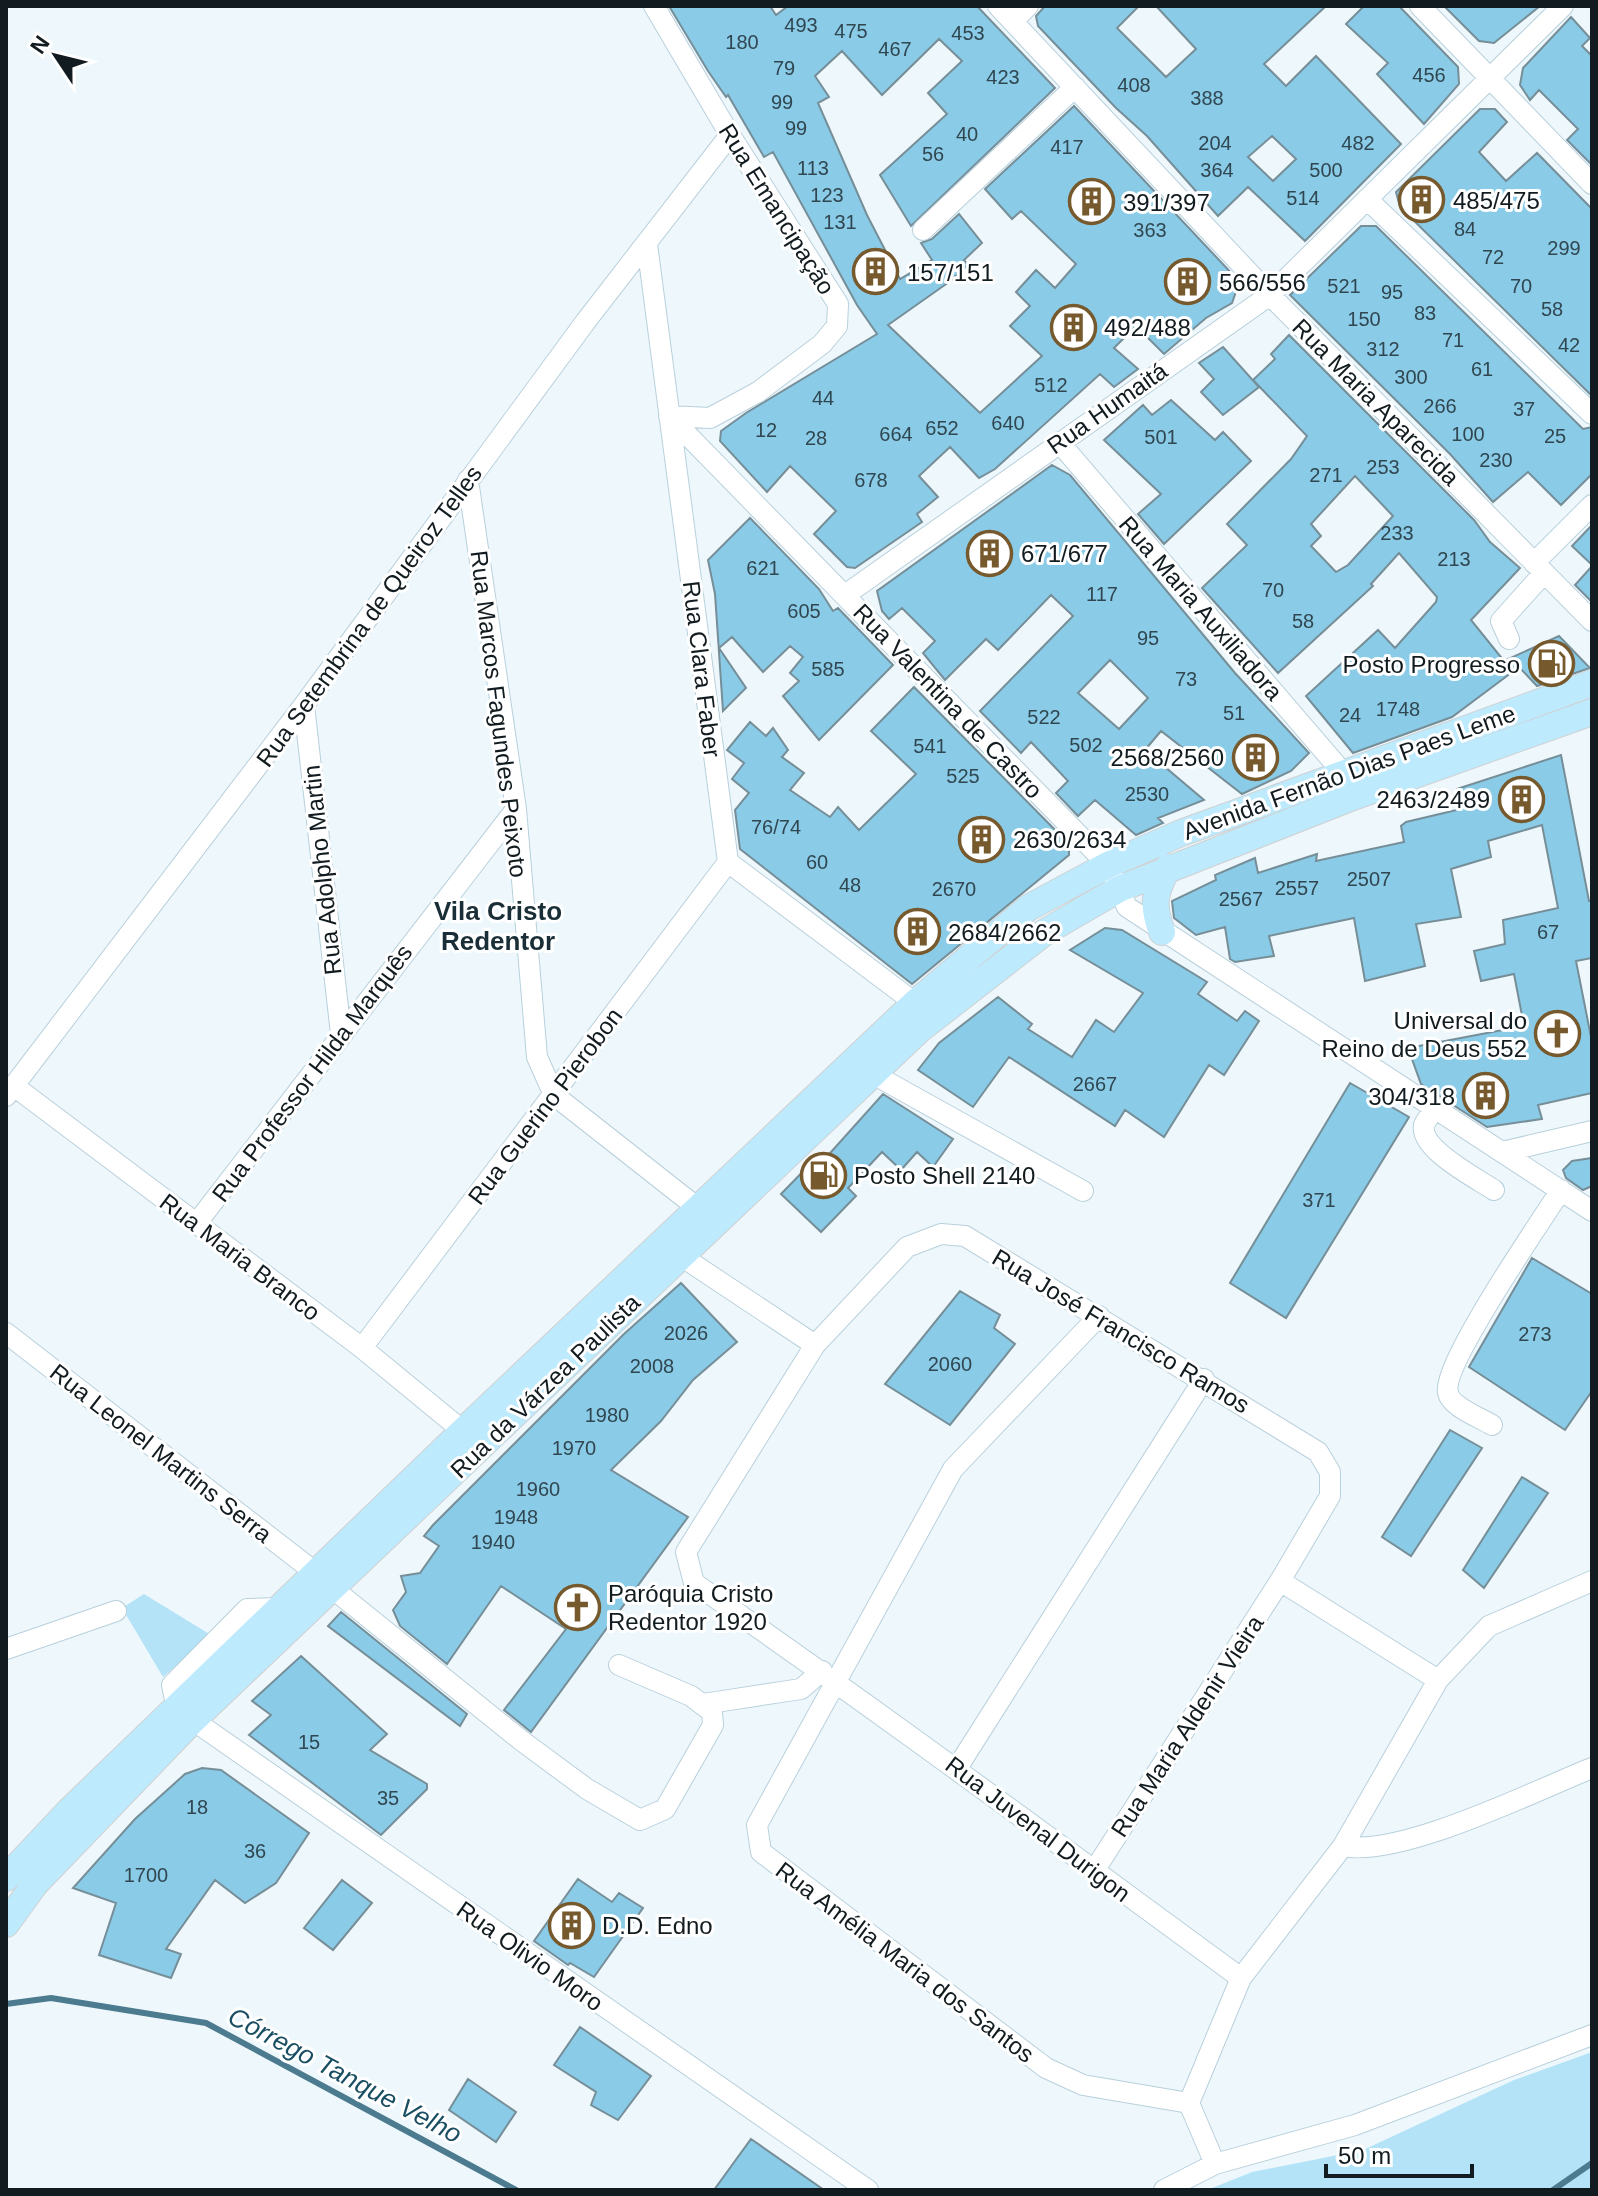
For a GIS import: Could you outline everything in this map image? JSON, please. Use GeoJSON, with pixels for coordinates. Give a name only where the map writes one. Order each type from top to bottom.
{"type":"FeatureCollection","features":[{"type":"Feature","properties":{"kind":"main road","name":"Avenida Fernão Dias Paes Leme"},"geometry":{"type":"LineString","coordinates":[[1113,877],[1181,833],[1592,683]]}},
{"type":"Feature","properties":{"kind":"main road","name":"Avenida Fernão Dias Paes Leme"},"geometry":{"type":"LineString","coordinates":[[1113,877],[1168,867],[1592,712]]}},
{"type":"Feature","properties":{"kind":"main road"},"geometry":{"type":"LineString","coordinates":[[1162,932],[1153,910],[1153,899],[1168,867]]}},
{"type":"Feature","properties":{"kind":"main road","name":"Rua da Várzea Paulista"},"geometry":{"type":"LineString","coordinates":[[6,1924],[35,1884],[281,1608],[324,1581],[463,1431],[915,1003],[1028,908],[1113,877]]}},
{"type":"Feature","properties":{"kind":"main road","name":"Rua da Várzea Paulista"},"geometry":{"type":"LineString","coordinates":[[6,1878],[69,1811],[184,1715],[324,1581],[681,1256],[873,1074],[976,983],[1113,877]]}},
{"type":"Feature","properties":{"kind":"street","name":"Rua Emancipação"},"geometry":{"type":"LineString","coordinates":[[654,6],[730,135],[838,304],[837,326],[822,344],[746,399],[710,418],[669,416]]}},
{"type":"Feature","properties":{"kind":"street","name":"Rua Maria Aparecida"},"geometry":{"type":"LineString","coordinates":[[998,6],[1270,295],[1592,621]]}},
{"type":"Feature","properties":{"kind":"street"},"geometry":{"type":"LineString","coordinates":[[1013,21],[1028,6]]}},
{"type":"Feature","properties":{"kind":"street"},"geometry":{"type":"LineString","coordinates":[[1420,6],[1592,184]]}},
{"type":"Feature","properties":{"kind":"street","name":"Rua Humaitá"},"geometry":{"type":"LineString","coordinates":[[845,595],[1270,295],[1559,7]]}},
{"type":"Feature","properties":{"kind":"street"},"geometry":{"type":"LineString","coordinates":[[923,230],[1075,87]]}},
{"type":"Feature","properties":{"kind":"street","name":"Rua Setembrina de Queiroz Telles"},"geometry":{"type":"LineString","coordinates":[[10,1091],[304,705],[468,480],[730,135]]}},
{"type":"Feature","properties":{"kind":"street"},"geometry":{"type":"LineString","coordinates":[[1367,199],[1592,414]]}},
{"type":"Feature","properties":{"kind":"street","name":"Rua Clara Faber"},"geometry":{"type":"LineString","coordinates":[[647,244],[728,862]]}},
{"type":"Feature","properties":{"kind":"street","name":"Rua Valentina de Castro"},"geometry":{"type":"LineString","coordinates":[[669,416],[845,595],[1113,877],[1127,907],[1592,1211]]}},
{"type":"Feature","properties":{"kind":"street","name":"Rua Maria Auxiliadora"},"geometry":{"type":"LineString","coordinates":[[1059,442],[1344,774]]}},
{"type":"Feature","properties":{"kind":"street","name":"Rua Marcos Fagundes Peixoto"},"geometry":{"type":"LineString","coordinates":[[468,480],[516,809],[537,1057],[554,1095],[699,1209]]}},
{"type":"Feature","properties":{"kind":"street"},"geometry":{"type":"LineString","coordinates":[[1509,639],[1501,621],[1505,613],[1592,505]]}},
{"type":"Feature","properties":{"kind":"street","name":"Rua Adolpho Martin"},"geometry":{"type":"LineString","coordinates":[[304,705],[341,1034]]}},
{"type":"Feature","properties":{"kind":"street","name":"Rua Professor Hilda Marquês"},"geometry":{"type":"LineString","coordinates":[[196,1224],[516,809]]}},
{"type":"Feature","properties":{"kind":"street"},"geometry":{"type":"LineString","coordinates":[[728,862],[915,1003]]}},
{"type":"Feature","properties":{"kind":"street","name":"Rua Guerino Pierobon"},"geometry":{"type":"LineString","coordinates":[[362,1348],[728,862]]}},
{"type":"Feature","properties":{"kind":"street"},"geometry":{"type":"LineString","coordinates":[[873,1074],[1083,1191]]}},
{"type":"Feature","properties":{"kind":"street","name":"Rua Maria Branco"},"geometry":{"type":"LineString","coordinates":[[10,1091],[362,1348],[463,1431]]}},
{"type":"Feature","properties":{"kind":"street"},"geometry":{"type":"LineString","coordinates":[[1435,1108],[1424,1125],[1426,1140],[1434,1150],[1494,1190]]}},
{"type":"Feature","properties":{"kind":"street"},"geometry":{"type":"LineString","coordinates":[[1502,1152],[1592,1131]]}},
{"type":"Feature","properties":{"kind":"street"},"geometry":{"type":"LineString","coordinates":[[1492,1425],[1451,1401],[1447,1390],[1449,1376],[1487,1305],[1561,1190]]}},
{"type":"Feature","properties":{"kind":"street","name":"Rua José Francisco Ramos"},"geometry":{"type":"LineString","coordinates":[[828,1675],[694,1583],[686,1552],[815,1345],[907,1247],[941,1234],[965,1236],[1204,1379],[1318,1452],[1330,1472],[1330,1496],[1280,1581]]}},
{"type":"Feature","properties":{"kind":"street"},"geometry":{"type":"LineString","coordinates":[[681,1256],[815,1345]]}},
{"type":"Feature","properties":{"kind":"street","name":"Rua Amélia Maria dos Santos"},"geometry":{"type":"LineString","coordinates":[[1099,1316],[953,1469],[828,1675],[757,1825],[761,1852],[1024,2055],[1083,2085],[1189,2103]]}},
{"type":"Feature","properties":{"kind":"street","name":"Rua Leonel Martins Serra"},"geometry":{"type":"LineString","coordinates":[[6,1333],[324,1581],[522,1741],[587,1789],[640,1820],[665,1809],[691,1768],[713,1725],[712,1712],[703,1704]]}},
{"type":"Feature","properties":{"kind":"street"},"geometry":{"type":"LineString","coordinates":[[957,1768],[1204,1379]]}},
{"type":"Feature","properties":{"kind":"street"},"geometry":{"type":"LineString","coordinates":[[1280,1581],[1438,1680]]}},
{"type":"Feature","properties":{"kind":"street","name":"Rua Maria Aldenir Vieira"},"geometry":{"type":"LineString","coordinates":[[1094,1871],[1280,1581]]}},
{"type":"Feature","properties":{"kind":"street"},"geometry":{"type":"LineString","coordinates":[[1215,2164],[1189,2103],[1241,1978],[1343,1846],[1438,1680],[1489,1626],[1592,1581]]}},
{"type":"Feature","properties":{"kind":"street"},"geometry":{"type":"LineString","coordinates":[[6,1649],[116,1611]]}},
{"type":"Feature","properties":{"kind":"street"},"geometry":{"type":"LineString","coordinates":[[619,1665],[703,1704],[801,1689],[828,1675]]}},
{"type":"Feature","properties":{"kind":"street","name":"Rua Juvenal Durigon"},"geometry":{"type":"LineString","coordinates":[[828,1675],[1241,1978]]}},
{"type":"Feature","properties":{"kind":"street","name":"Rua Olivio Moro"},"geometry":{"type":"LineString","coordinates":[[184,1715],[868,2190]]}},
{"type":"Feature","properties":{"kind":"street"},"geometry":{"type":"LineString","coordinates":[[1343,1846],[1363,1850],[1407,1842],[1592,1768]]}},
{"type":"Feature","properties":{"kind":"street"},"geometry":{"type":"LineString","coordinates":[[1164,2190],[1215,2164],[1355,2125],[1592,2035]]}},
{"type":"Feature","properties":{"kind":"shaded area"},"geometry":{"type":"Polygon","coordinates":[[[144,1594],[211,1635],[163,1677],[122,1608],[144,1594]]]}},
{"type":"Feature","properties":{"kind":"shaded area"},"geometry":{"type":"Polygon","coordinates":[[[1592,2052],[1592,2190],[1207,2190],[1252,2172],[1363,2150],[1514,2080],[1592,2052]]]}},
{"type":"Feature","properties":{"kind":"building"},"geometry":{"type":"Polygon","coordinates":[[[669,6],[770,6],[776,15],[788,6],[977,6],[1055,88],[911,226],[880,175],[947,114],[928,93],[962,61],[939,39],[882,95],[842,51],[815,76],[829,97],[818,103],[867,215],[900,279],[932,260],[921,243],[932,239],[959,214],[982,243],[964,260],[968,265],[949,282],[888,325],[980,413],[1042,356],[1010,326],[1030,306],[1016,292],[1036,270],[1055,288],[1076,264],[1021,211],[1012,219],[985,189],[1074,106],[1236,278],[1238,286],[1232,303],[1206,318],[1164,354],[1136,326],[1114,348],[1138,369],[1114,387],[1100,374],[995,469],[979,478],[950,447],[919,476],[938,497],[917,514],[922,522],[855,568],[847,567],[814,534],[836,511],[790,466],[767,492],[720,441],[721,431],[877,334],[857,305],[773,152],[764,157],[728,95],[726,97],[708,71],[669,6]]]}},
{"type":"Feature","properties":{"kind":"building"},"geometry":{"type":"Polygon","coordinates":[[[1045,6],[1139,6],[1117,28],[1166,77],[1196,49],[1156,6],[1326,6],[1264,64],[1286,86],[1316,56],[1401,144],[1305,241],[1248,187],[1218,216],[1147,136],[1038,26],[1036,16],[1045,6]],[[1272,136],[1248,157],[1273,181],[1296,159],[1272,136]]]}},
{"type":"Feature","properties":{"kind":"building"},"geometry":{"type":"Polygon","coordinates":[[[1364,6],[1399,6],[1458,67],[1459,84],[1424,124],[1377,74],[1388,63],[1346,24],[1364,6]]]}},
{"type":"Feature","properties":{"kind":"building"},"geometry":{"type":"Polygon","coordinates":[[[1444,6],[1540,6],[1494,43],[1479,41],[1444,6]]]}},
{"type":"Feature","properties":{"kind":"building"},"geometry":{"type":"Polygon","coordinates":[[[1571,17],[1590,38],[1582,46],[1592,56],[1592,165],[1567,140],[1578,129],[1539,90],[1530,100],[1520,85],[1523,68],[1571,17]]]}},
{"type":"Feature","properties":{"kind":"building"},"geometry":{"type":"Polygon","coordinates":[[[1480,109],[1495,109],[1507,122],[1479,152],[1506,181],[1537,153],[1592,209],[1592,396],[1400,207],[1396,192],[1480,109]]]}},
{"type":"Feature","properties":{"kind":"building"},"geometry":{"type":"Polygon","coordinates":[[[1361,226],[1376,226],[1583,429],[1592,427],[1592,474],[1561,505],[1528,472],[1493,502],[1450,454],[1290,295],[1361,226]]]}},
{"type":"Feature","properties":{"kind":"building"},"geometry":{"type":"Polygon","coordinates":[[[1289,335],[1474,520],[1490,542],[1520,568],[1471,620],[1504,661],[1559,636],[1590,668],[1537,686],[1519,667],[1452,717],[1353,753],[1306,696],[1378,630],[1395,648],[1436,602],[1437,597],[1399,553],[1371,584],[1373,586],[1278,673],[1202,588],[1247,545],[1227,524],[1291,459],[1307,436],[1253,380],[1275,359],[1271,354],[1289,335]],[[1355,476],[1311,524],[1321,536],[1311,546],[1336,572],[1348,565],[1393,516],[1355,476]]]}},
{"type":"Feature","properties":{"kind":"building"},"geometry":{"type":"Polygon","coordinates":[[[1223,347],[1259,387],[1223,415],[1201,392],[1214,379],[1199,363],[1223,347]]]}},
{"type":"Feature","properties":{"kind":"building"},"geometry":{"type":"Polygon","coordinates":[[[1171,400],[1215,440],[1223,432],[1251,461],[1164,544],[1138,514],[1161,494],[1104,440],[1143,405],[1152,415],[1171,400]]]}},
{"type":"Feature","properties":{"kind":"building"},"geometry":{"type":"Polygon","coordinates":[[[1052,465],[1070,475],[1235,673],[1309,753],[1291,771],[1242,794],[1161,731],[1145,750],[1204,800],[1158,818],[1163,823],[1136,835],[1095,800],[1078,816],[1056,793],[1068,781],[1031,742],[1021,753],[980,711],[1073,616],[1051,595],[998,650],[986,639],[945,680],[923,653],[935,641],[902,608],[889,619],[882,611],[877,591],[1052,465]],[[1110,660],[1078,693],[1119,729],[1148,698],[1110,660]]]}},
{"type":"Feature","properties":{"kind":"building"},"geometry":{"type":"Polygon","coordinates":[[[750,518],[819,589],[833,611],[838,608],[893,665],[819,740],[783,696],[799,681],[790,673],[803,657],[790,646],[763,672],[732,637],[719,648],[746,688],[723,711],[715,594],[708,560],[750,518]]]}},
{"type":"Feature","properties":{"kind":"building"},"geometry":{"type":"Polygon","coordinates":[[[1592,525],[1592,565],[1572,546],[1592,525]]]}},
{"type":"Feature","properties":{"kind":"building"},"geometry":{"type":"Polygon","coordinates":[[[1592,566],[1592,602],[1575,585],[1592,566]]]}},
{"type":"Feature","properties":{"kind":"building"},"geometry":{"type":"Polygon","coordinates":[[[914,687],[1069,844],[1069,855],[912,984],[740,849],[735,810],[749,793],[732,779],[744,763],[727,750],[750,722],[766,736],[773,728],[788,750],[782,757],[804,773],[790,790],[830,817],[838,807],[859,830],[916,774],[871,731],[914,687]]]}},
{"type":"Feature","properties":{"kind":"building"},"geometry":{"type":"Polygon","coordinates":[[[1561,755],[1589,901],[1592,901],[1592,958],[1576,961],[1592,1042],[1592,1093],[1538,1105],[1542,1119],[1487,1127],[1421,1084],[1408,1048],[1524,1026],[1514,974],[1481,981],[1474,951],[1505,944],[1503,920],[1558,908],[1542,825],[1488,841],[1491,857],[1451,869],[1461,917],[1416,924],[1425,966],[1365,981],[1354,918],[1269,936],[1274,956],[1235,962],[1230,959],[1225,927],[1196,935],[1174,918],[1172,901],[1216,880],[1215,875],[1255,858],[1258,873],[1317,854],[1316,861],[1404,842],[1401,826],[1406,822],[1461,809],[1457,789],[1561,755]]]}},
{"type":"Feature","properties":{"kind":"building"},"geometry":{"type":"Polygon","coordinates":[[[1105,928],[1122,930],[1207,982],[1198,994],[1237,1021],[1245,1011],[1259,1021],[1224,1075],[1209,1065],[1164,1137],[1125,1110],[1115,1126],[1009,1057],[973,1107],[918,1070],[939,1043],[998,997],[1032,1024],[1028,1029],[1072,1057],[1096,1020],[1114,1032],[1143,993],[1070,950],[1105,928]]]}},
{"type":"Feature","properties":{"kind":"building"},"geometry":{"type":"Polygon","coordinates":[[[1350,1083],[1409,1117],[1286,1318],[1230,1283],[1350,1083]]]}},
{"type":"Feature","properties":{"kind":"building","name":"Posto Shell 2140"},"geometry":{"type":"Polygon","coordinates":[[[883,1094],[953,1139],[933,1167],[917,1152],[901,1170],[882,1152],[848,1188],[856,1196],[821,1232],[781,1194],[818,1156],[823,1161],[883,1094]]]}},
{"type":"Feature","properties":{"kind":"building"},"geometry":{"type":"Polygon","coordinates":[[[1592,1158],[1592,1186],[1583,1190],[1566,1178],[1563,1170],[1572,1161],[1592,1158]]]}},
{"type":"Feature","properties":{"kind":"building"},"geometry":{"type":"Polygon","coordinates":[[[1532,1258],[1592,1294],[1592,1391],[1565,1430],[1469,1367],[1532,1258]]]}},
{"type":"Feature","properties":{"kind":"building"},"geometry":{"type":"Polygon","coordinates":[[[681,1283],[737,1342],[693,1380],[661,1421],[611,1470],[688,1517],[531,1732],[504,1710],[566,1629],[501,1586],[447,1664],[400,1626],[393,1610],[406,1592],[401,1576],[420,1573],[439,1546],[424,1536],[433,1525],[624,1334],[681,1283]]]}},
{"type":"Feature","properties":{"kind":"building"},"geometry":{"type":"Polygon","coordinates":[[[960,1291],[1000,1315],[994,1328],[1015,1344],[950,1425],[885,1384],[960,1291]]]}},
{"type":"Feature","properties":{"kind":"building"},"geometry":{"type":"Polygon","coordinates":[[[1450,1430],[1482,1448],[1411,1556],[1382,1537],[1450,1430]]]}},
{"type":"Feature","properties":{"kind":"building"},"geometry":{"type":"Polygon","coordinates":[[[1522,1477],[1548,1493],[1484,1588],[1463,1570],[1522,1477]]]}},
{"type":"Feature","properties":{"kind":"building"},"geometry":{"type":"Polygon","coordinates":[[[341,1612],[467,1714],[460,1726],[328,1626],[341,1612]]]}},
{"type":"Feature","properties":{"kind":"building"},"geometry":{"type":"Polygon","coordinates":[[[301,1656],[387,1734],[370,1750],[427,1784],[427,1789],[381,1835],[249,1735],[271,1715],[252,1701],[301,1656]]]}},
{"type":"Feature","properties":{"kind":"building"},"geometry":{"type":"Polygon","coordinates":[[[202,1768],[221,1770],[309,1833],[276,1883],[245,1903],[215,1880],[166,1949],[181,1954],[171,1978],[99,1955],[116,1903],[73,1888],[135,1819],[185,1774],[202,1768]]]}},
{"type":"Feature","properties":{"kind":"building"},"geometry":{"type":"Polygon","coordinates":[[[578,1879],[612,1902],[619,1893],[643,1908],[594,1977],[570,1963],[568,1965],[534,1941],[578,1879]]]}},
{"type":"Feature","properties":{"kind":"building"},"geometry":{"type":"Polygon","coordinates":[[[342,1880],[372,1903],[333,1950],[304,1928],[342,1880]]]}},
{"type":"Feature","properties":{"kind":"building"},"geometry":{"type":"Polygon","coordinates":[[[580,2027],[651,2076],[618,2120],[591,2105],[596,2092],[554,2065],[580,2027]]]}},
{"type":"Feature","properties":{"kind":"building"},"geometry":{"type":"Polygon","coordinates":[[[468,2079],[516,2112],[496,2142],[449,2110],[468,2079]]]}},
{"type":"Feature","properties":{"kind":"building"},"geometry":{"type":"Polygon","coordinates":[[[751,2139],[824,2190],[714,2190],[751,2139]]]}},
{"type":"Feature","properties":{"kind":"waterway","name":"Córrego Tanque Velho"},"geometry":{"type":"LineString","coordinates":[[6,2004],[51,1998],[206,2023],[516,2190]]}},
{"type":"Feature","properties":{"kind":"waterway"},"geometry":{"type":"LineString","coordinates":[[1553,2190],[1592,2163]]}},
{"type":"Feature","properties":{"kind":"place","name":"485/475"},"geometry":{"type":"Point","coordinates":[1422,200]}},
{"type":"Feature","properties":{"kind":"place","name":"391/397"},"geometry":{"type":"Point","coordinates":[1092,202]}},
{"type":"Feature","properties":{"kind":"place","name":"157/151"},"geometry":{"type":"Point","coordinates":[876,272]}},
{"type":"Feature","properties":{"kind":"place","name":"566/556"},"geometry":{"type":"Point","coordinates":[1188,282]}},
{"type":"Feature","properties":{"kind":"place","name":"492/488"},"geometry":{"type":"Point","coordinates":[1073,327]}},
{"type":"Feature","properties":{"kind":"place","name":"671/677"},"geometry":{"type":"Point","coordinates":[990,553]}},
{"type":"Feature","properties":{"kind":"place","name":"Posto Progresso"},"geometry":{"type":"Point","coordinates":[1551,664]}},
{"type":"Feature","properties":{"kind":"place","name":"2568/2560"},"geometry":{"type":"Point","coordinates":[1255,757]}},
{"type":"Feature","properties":{"kind":"place","name":"2463/2489"},"geometry":{"type":"Point","coordinates":[1521,799]}},
{"type":"Feature","properties":{"kind":"place","name":"2630/2634"},"geometry":{"type":"Point","coordinates":[982,839]}},
{"type":"Feature","properties":{"kind":"place","name":"2684/2662"},"geometry":{"type":"Point","coordinates":[917,932]}},
{"type":"Feature","properties":{"kind":"place","name":"Universal do Reino de Deus 552"},"geometry":{"type":"Point","coordinates":[1558,1034]}},
{"type":"Feature","properties":{"kind":"place","name":"304/318"},"geometry":{"type":"Point","coordinates":[1486,1096]}},
{"type":"Feature","properties":{"kind":"place","name":"Posto Shell 2140"},"geometry":{"type":"Point","coordinates":[823,1175]}},
{"type":"Feature","properties":{"kind":"place","name":"Paróquia Cristo Redentor 1920"},"geometry":{"type":"Point","coordinates":[577,1607]}},
{"type":"Feature","properties":{"kind":"place","name":"D.D. Edno"},"geometry":{"type":"Point","coordinates":[571,1925]}},
{"type":"Feature","properties":{"kind":"district","name":"Vila Cristo Redentor"},"geometry":{"type":"Point","coordinates":[498,926]}}]}
